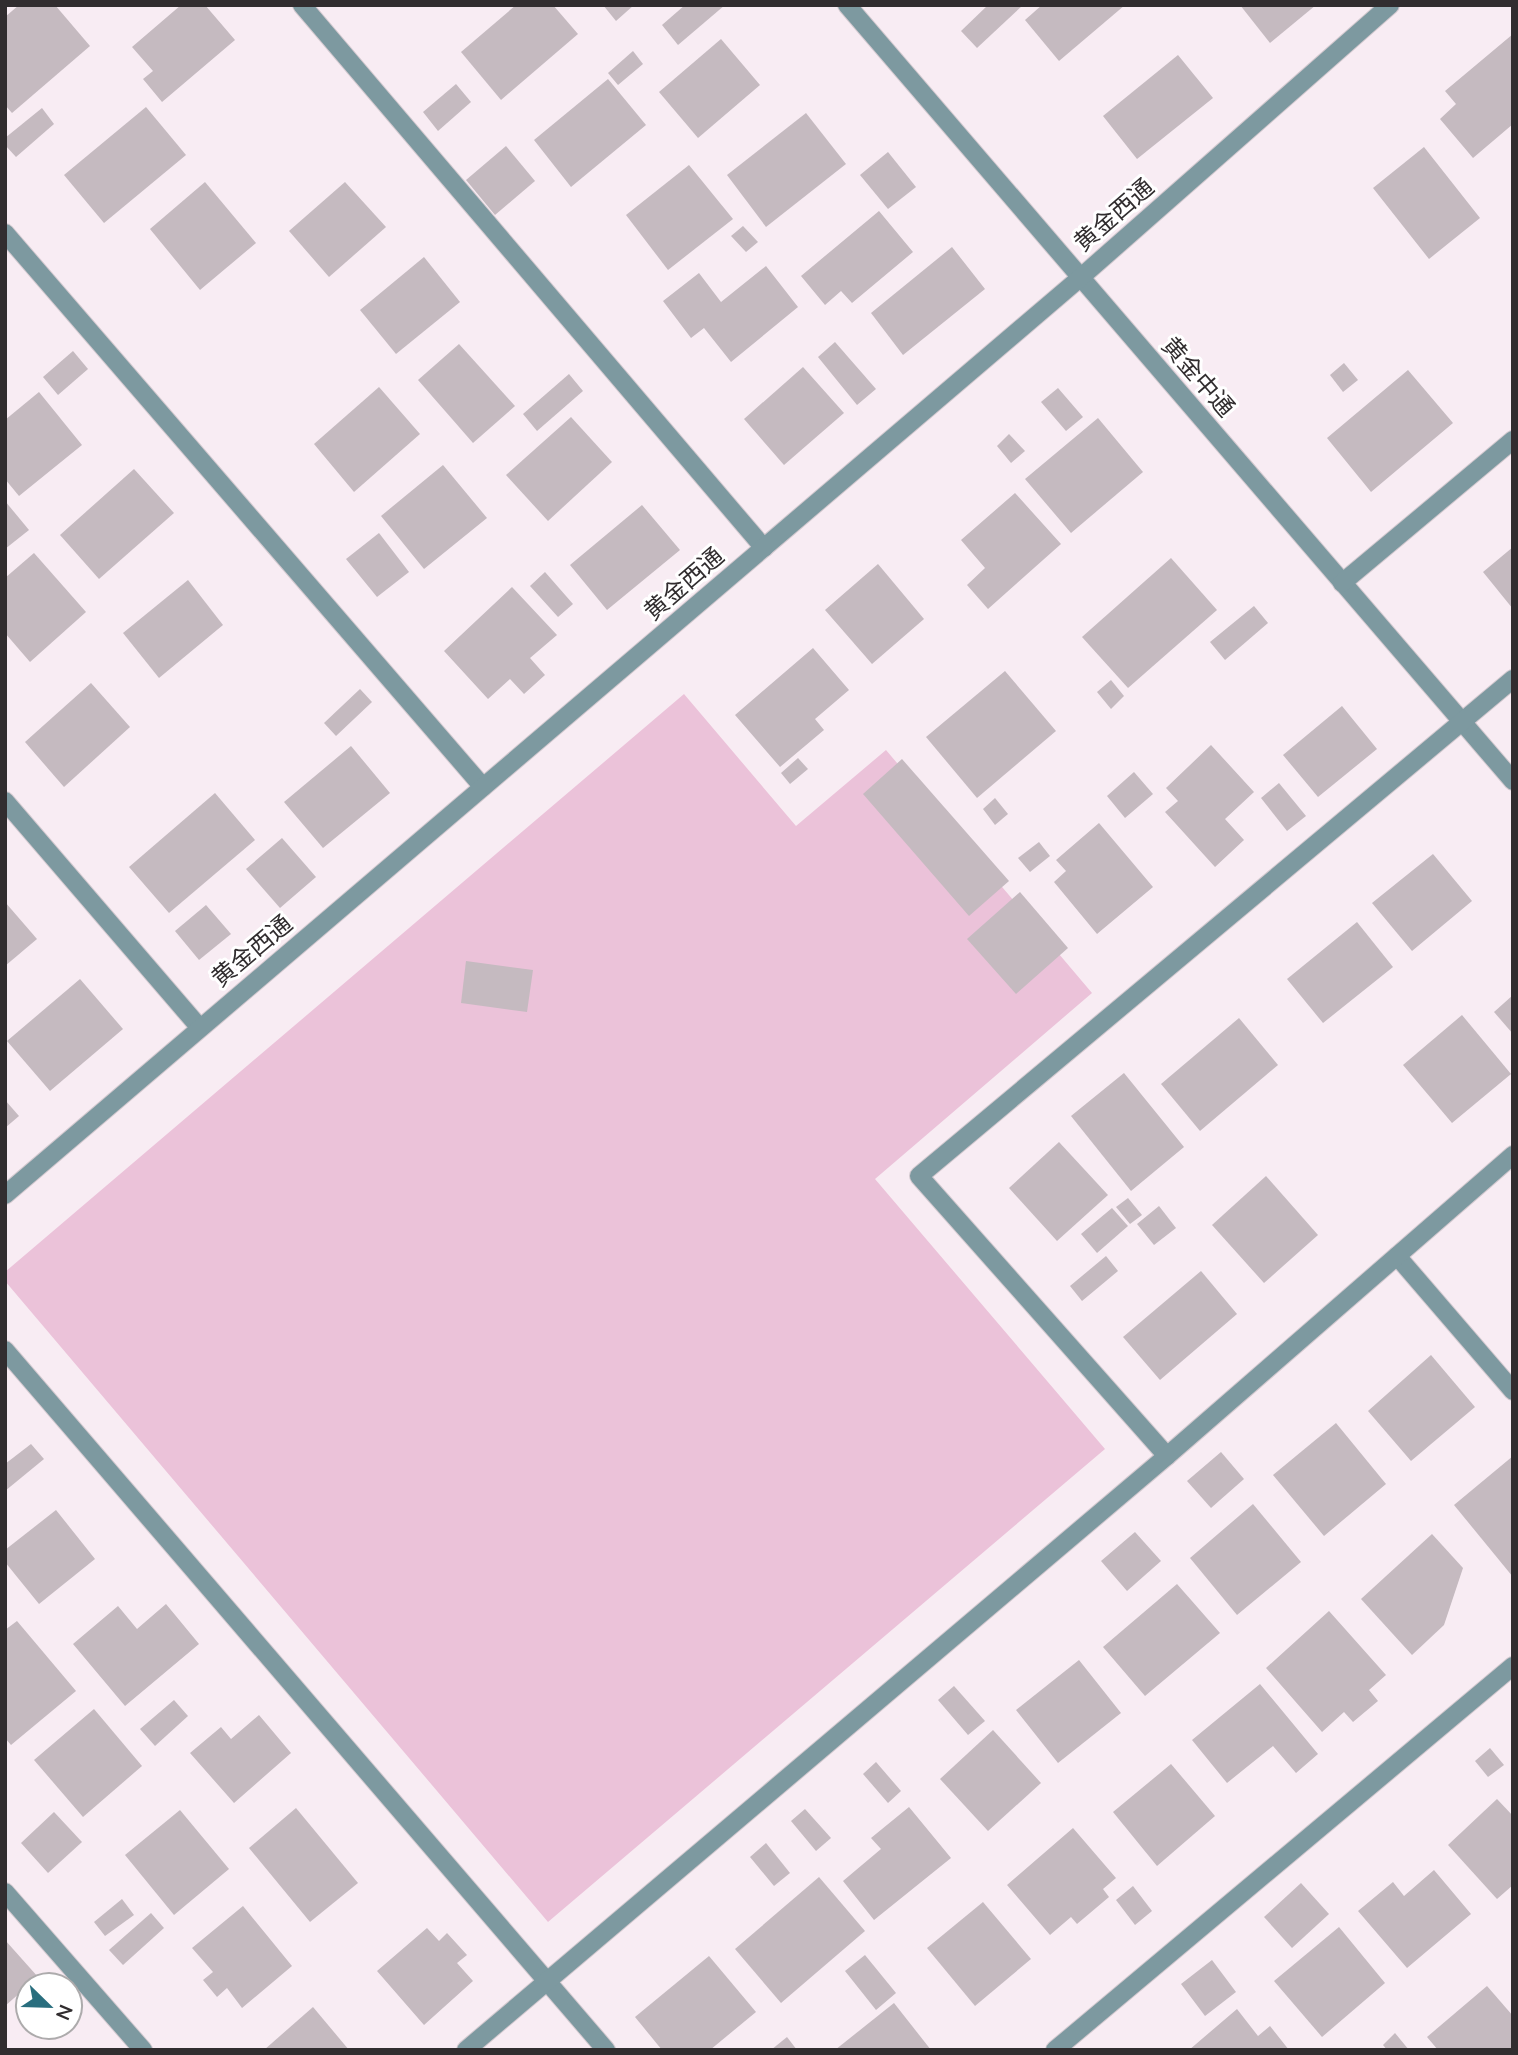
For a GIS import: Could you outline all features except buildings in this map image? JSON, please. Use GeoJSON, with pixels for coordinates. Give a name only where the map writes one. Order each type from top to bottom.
{"type":"FeatureCollection","features":[{"type":"Feature","properties":{"kind":"street"},"geometry":{"type":"LineString","coordinates":[[302,5],[764,548]]}},
{"type":"Feature","properties":{"kind":"street","name":"黄金中通"},"geometry":{"type":"LineString","coordinates":[[847,5],[1513,780]]}},
{"type":"Feature","properties":{"kind":"street","name":"黄金西通"},"geometry":{"type":"LineString","coordinates":[[5,1195],[1080,278],[1390,5]]}},
{"type":"Feature","properties":{"kind":"street"},"geometry":{"type":"LineString","coordinates":[[5,233],[483,787]]}},
{"type":"Feature","properties":{"kind":"street"},"geometry":{"type":"LineString","coordinates":[[1342,583],[1513,440]]}},
{"type":"Feature","properties":{"kind":"street"},"geometry":{"type":"LineString","coordinates":[[1167,1456],[919,1176],[1513,678]]}},
{"type":"Feature","properties":{"kind":"street"},"geometry":{"type":"LineString","coordinates":[[5,801],[200,1028]]}},
{"type":"Feature","properties":{"kind":"street"},"geometry":{"type":"LineString","coordinates":[[466,2050],[1167,1456],[1513,1155]]}},
{"type":"Feature","properties":{"kind":"street"},"geometry":{"type":"LineString","coordinates":[[1397,1256],[1513,1391]]}},
{"type":"Feature","properties":{"kind":"street"},"geometry":{"type":"LineString","coordinates":[[5,1350],[606,2050]]}},
{"type":"Feature","properties":{"kind":"street"},"geometry":{"type":"LineString","coordinates":[[1055,2050],[1513,1666]]}},
{"type":"Feature","properties":{"kind":"street"},"geometry":{"type":"LineString","coordinates":[[5,1892],[143,2050]]}},
{"type":"Feature","properties":{"kind":"shaded area"},"geometry":{"type":"Polygon","coordinates":[[[684,694],[796,826],[886,750],[1092,993],[875,1179],[1105,1449],[548,1922],[5,1281],[5,1272],[684,694]]]}}]}
